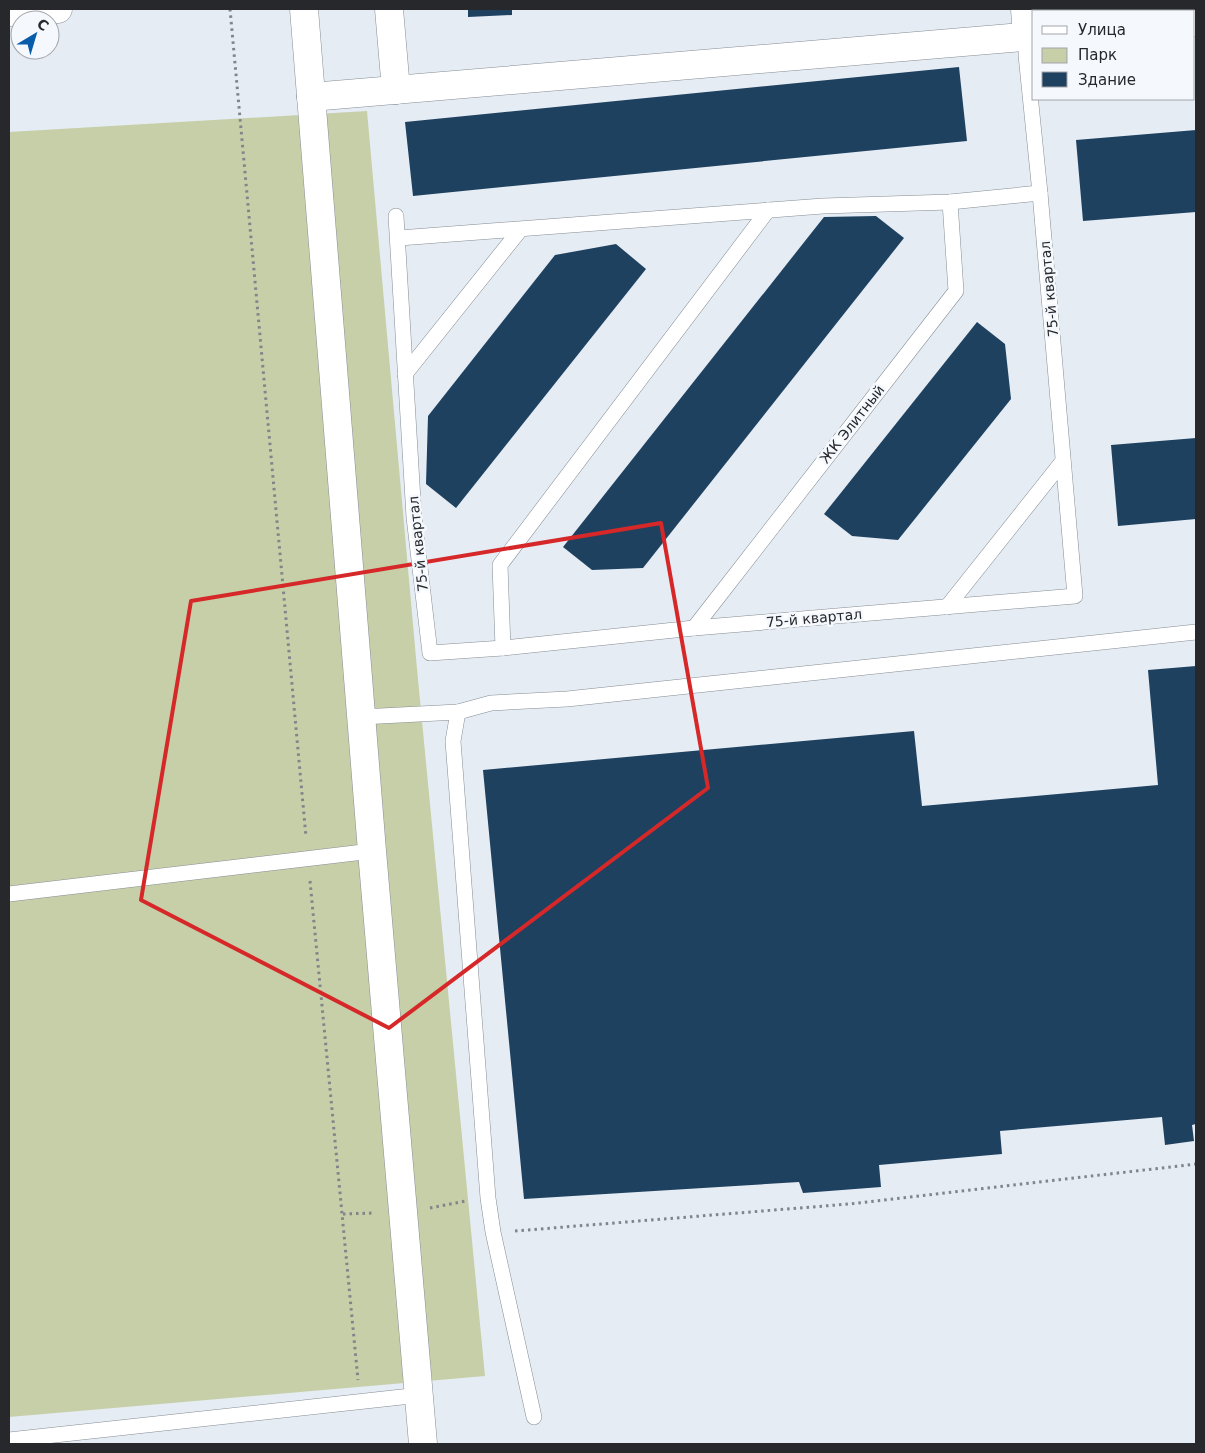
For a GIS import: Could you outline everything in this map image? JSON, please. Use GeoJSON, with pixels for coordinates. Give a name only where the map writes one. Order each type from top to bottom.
{"type":"FeatureCollection","features":[{"type":"Feature","properties":{"kind":"street"},"geometry":{"type":"LineString","coordinates":[[9,12],[58,9]]}},
{"type":"Feature","properties":{"kind":"street"},"geometry":{"type":"LineString","coordinates":[[304,9],[372,851],[423,1444]]}},
{"type":"Feature","properties":{"kind":"street"},"geometry":{"type":"LineString","coordinates":[[389,9],[396,90]]}},
{"type":"Feature","properties":{"kind":"street"},"geometry":{"type":"LineString","coordinates":[[311,97],[1030,36],[1025,9]]}},
{"type":"Feature","properties":{"kind":"lane","name":"75-й квартал"},"geometry":{"type":"LineString","coordinates":[[396,216],[414,517],[430,653],[503,648],[694,628],[1075,596],[1026,54],[1030,36]]}},
{"type":"Feature","properties":{"kind":"lane"},"geometry":{"type":"LineString","coordinates":[[398,238],[823,206],[950,202],[1040,193]]}},
{"type":"Feature","properties":{"kind":"lane","name":"ЖК Элитный"},"geometry":{"type":"LineString","coordinates":[[694,628],[956,291],[950,202]]}},
{"type":"Feature","properties":{"kind":"lane"},"geometry":{"type":"LineString","coordinates":[[503,648],[500,565],[768,210]]}},
{"type":"Feature","properties":{"kind":"lane"},"geometry":{"type":"LineString","coordinates":[[405,374],[520,230]]}},
{"type":"Feature","properties":{"kind":"lane"},"geometry":{"type":"LineString","coordinates":[[947,607],[1064,461]]}},
{"type":"Feature","properties":{"kind":"lane"},"geometry":{"type":"LineString","coordinates":[[361,717],[458,712],[491,703],[567,699],[1196,632]]}},
{"type":"Feature","properties":{"kind":"lane"},"geometry":{"type":"LineString","coordinates":[[458,712],[453,741],[488,1198],[493,1232],[534,1417]]}},
{"type":"Feature","properties":{"kind":"lane"},"geometry":{"type":"LineString","coordinates":[[9,894],[372,851]]}},
{"type":"Feature","properties":{"kind":"lane"},"geometry":{"type":"LineString","coordinates":[[9,1440],[360,1400],[420,1395]]}},
{"type":"Feature","properties":{"kind":"path"},"geometry":{"type":"LineString","coordinates":[[230,9],[360,1400]]}},
{"type":"Feature","properties":{"kind":"path"},"geometry":{"type":"LineString","coordinates":[[493,1232],[849,1204],[1196,1164]]}},
{"type":"Feature","properties":{"kind":"highlighted area"},"geometry":{"type":"Polygon","coordinates":[[[661,523],[708,788],[389,1028],[141,900],[191,601],[661,523]]]}},
{"type":"Feature","properties":{"kind":"green space"},"geometry":{"type":"Polygon","coordinates":[[[367,111],[417,669],[485,1376],[9,1417],[9,132],[367,111]]]}},
{"type":"Feature","properties":{"kind":"building"},"geometry":{"type":"Polygon","coordinates":[[[468,9],[512,9],[512,15],[468,17],[468,9]]]}},
{"type":"Feature","properties":{"kind":"building"},"geometry":{"type":"Polygon","coordinates":[[[959,67],[967,141],[413,196],[405,122],[959,67]]]}},
{"type":"Feature","properties":{"kind":"building"},"geometry":{"type":"Polygon","coordinates":[[[1196,130],[1196,212],[1083,221],[1076,140],[1196,130]]]}},
{"type":"Feature","properties":{"kind":"building"},"geometry":{"type":"Polygon","coordinates":[[[876,216],[904,238],[643,568],[592,570],[563,547],[824,217],[876,216]]]}},
{"type":"Feature","properties":{"kind":"building"},"geometry":{"type":"Polygon","coordinates":[[[616,244],[646,269],[456,508],[426,484],[428,416],[555,255],[616,244]]]}},
{"type":"Feature","properties":{"kind":"building"},"geometry":{"type":"Polygon","coordinates":[[[977,322],[1005,344],[1011,399],[898,540],[852,536],[824,514],[977,322]]]}},
{"type":"Feature","properties":{"kind":"building"},"geometry":{"type":"Polygon","coordinates":[[[1196,438],[1196,519],[1118,526],[1111,445],[1196,438]]]}},
{"type":"Feature","properties":{"kind":"building"},"geometry":{"type":"Polygon","coordinates":[[[1196,666],[1196,1124],[1192,1125],[1194,1141],[1165,1145],[1162,1117],[1000,1131],[1002,1154],[879,1165],[881,1187],[803,1193],[799,1182],[524,1199],[483,770],[914,731],[922,806],[1158,785],[1148,670],[1196,666]]]}}]}
